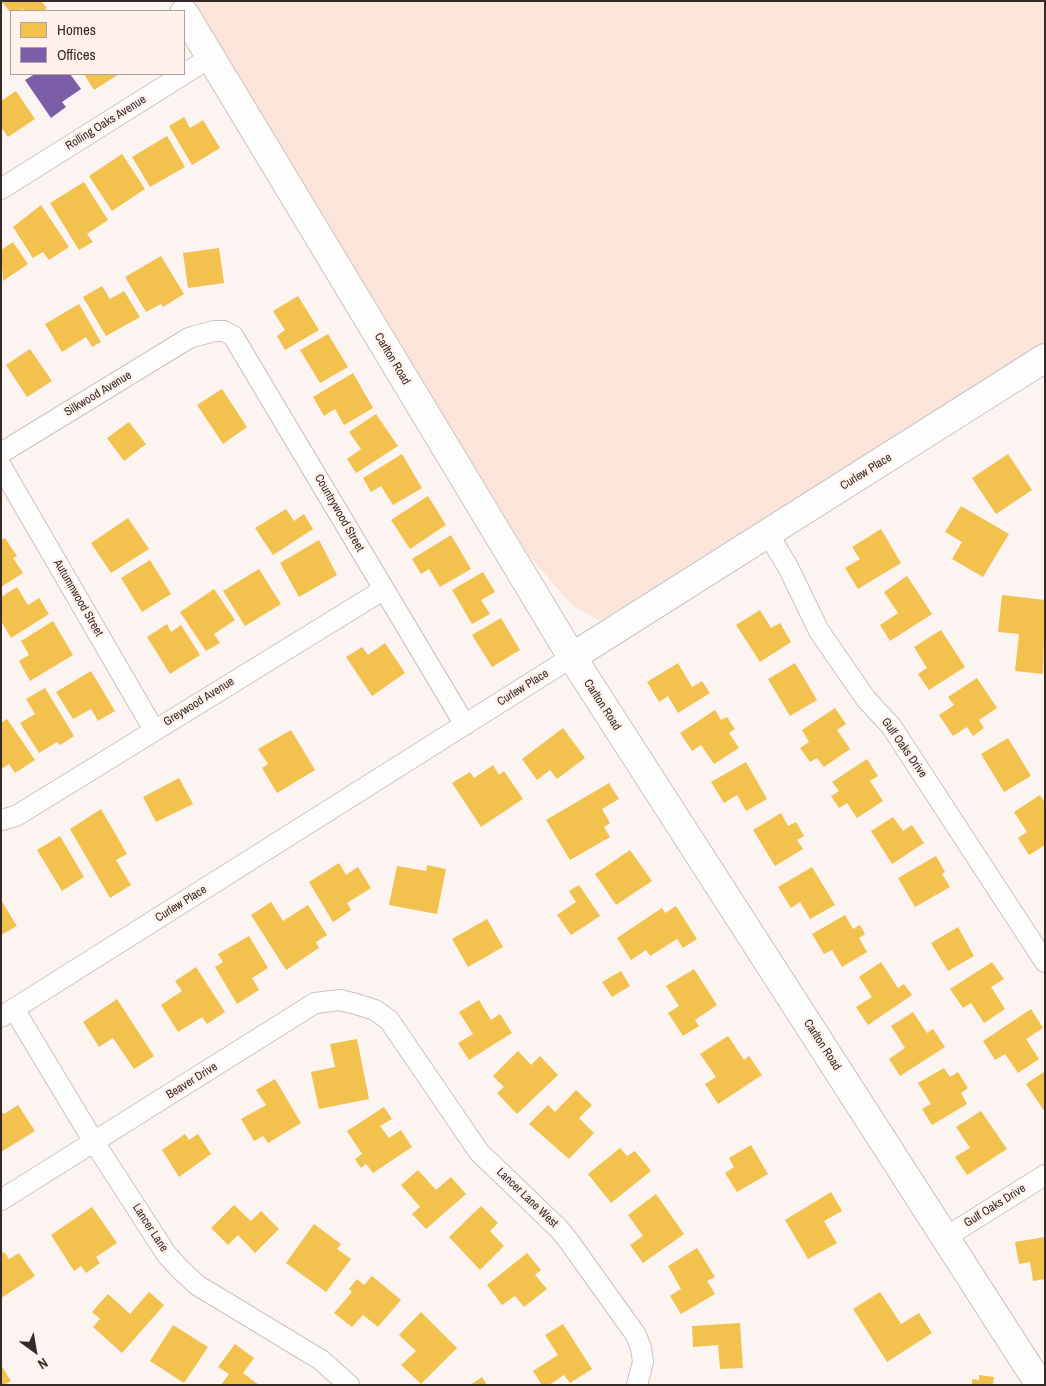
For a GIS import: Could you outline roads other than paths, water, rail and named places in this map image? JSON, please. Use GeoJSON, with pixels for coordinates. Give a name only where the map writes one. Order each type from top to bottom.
{"type":"FeatureCollection","features":[{"type":"Feature","properties":{"kind":"street","name":"Carlton Road"},"geometry":{"type":"LineString","coordinates":[[185,15],[572,657],[1040,1385]]}},
{"type":"Feature","properties":{"kind":"street","name":"Rolling Oaks Avenue"},"geometry":{"type":"LineString","coordinates":[[185,74],[211,58]]}},
{"type":"Feature","properties":{"kind":"street","name":"Rolling Oaks Avenue"},"geometry":{"type":"LineString","coordinates":[[1,189],[184,75]]}},
{"type":"Feature","properties":{"kind":"street","name":"Countrywood Street"},"geometry":{"type":"LineString","coordinates":[[196,335],[219,331],[229,334],[237,340],[383,590],[465,724]]}},
{"type":"Feature","properties":{"kind":"street","name":"Silkwood Avenue"},"geometry":{"type":"LineString","coordinates":[[1,452],[196,335]]}},
{"type":"Feature","properties":{"kind":"street","name":"Curlew Place"},"geometry":{"type":"LineString","coordinates":[[8,1013],[1045,358]]}},
{"type":"Feature","properties":{"kind":"street","name":"Autumnwood Street"},"geometry":{"type":"LineString","coordinates":[[1,466],[154,730]]}},
{"type":"Feature","properties":{"kind":"street","name":"Gulf Oaks Drive"},"geometry":{"type":"LineString","coordinates":[[768,534],[788,567],[819,631],[866,699],[891,726],[1045,962]]}},
{"type":"Feature","properties":{"kind":"street","name":"Greywood Avenue"},"geometry":{"type":"LineString","coordinates":[[9,818],[383,590]]}},
{"type":"Feature","properties":{"kind":"street","name":"Beaver Drive"},"geometry":{"type":"LineString","coordinates":[[1,1200],[315,1003],[340,1000],[375,1010],[389,1020]]}},
{"type":"Feature","properties":{"kind":"street","name":"Lancer Lane"},"geometry":{"type":"LineString","coordinates":[[8,1013],[167,1255],[197,1285],[322,1360],[349,1385]]}},
{"type":"Feature","properties":{"kind":"street","name":"Lancer Lane West"},"geometry":{"type":"LineString","coordinates":[[389,1020],[475,1147],[559,1229],[636,1335],[641,1348],[643,1362],[637,1385]]}},
{"type":"Feature","properties":{"kind":"street","name":"Gulf Oaks Drive"},"geometry":{"type":"LineString","coordinates":[[946,1237],[1045,1175]]}}]}
